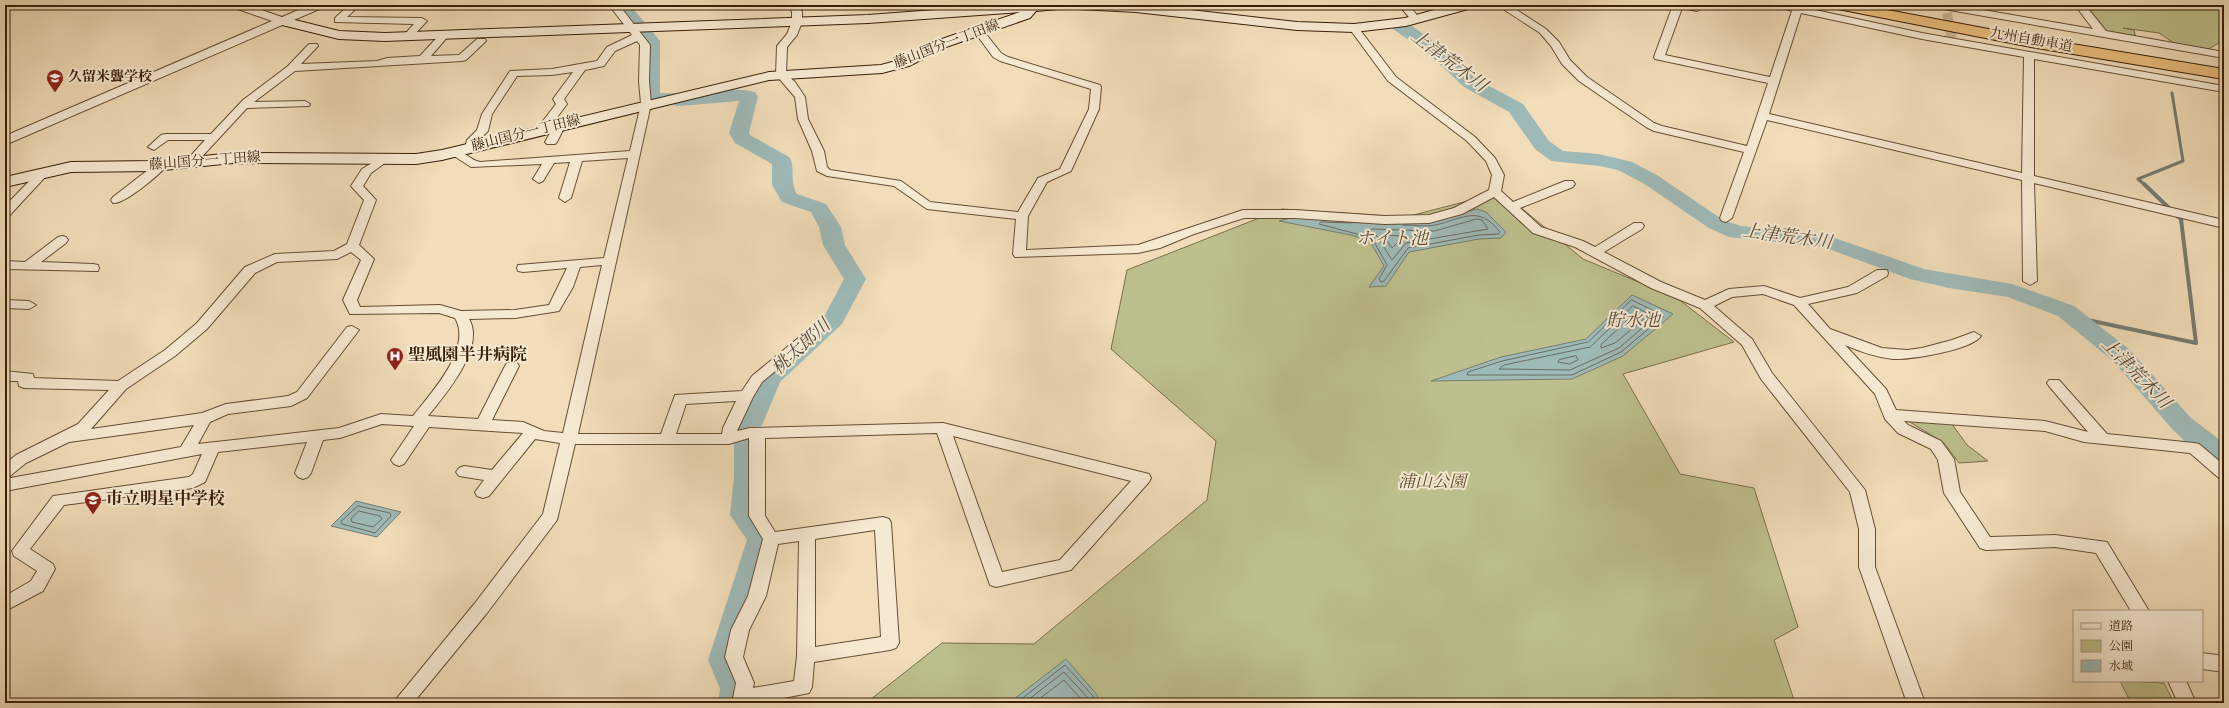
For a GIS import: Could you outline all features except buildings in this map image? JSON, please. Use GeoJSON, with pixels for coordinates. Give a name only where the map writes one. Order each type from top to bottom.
{"type":"FeatureCollection","features":[{"type":"Feature","properties":{"kind":"highway","name":"九州自動車道"},"geometry":{"type":"LineString","coordinates":[[1838,5],[2031,42],[2224,74]]}},
{"type":"Feature","properties":{"kind":"highway","name":"九州自動車道"},"geometry":{"type":"LineString","coordinates":[[1872,5],[2224,68]]}},
{"type":"Feature","properties":{"kind":"main road","name":"藤山国分一丁田線"},"geometry":{"type":"LineString","coordinates":[[283,21],[340,35],[409,36],[635,30],[672,26],[875,19],[1058,5]]}},
{"type":"Feature","properties":{"kind":"main road"},"geometry":{"type":"LineString","coordinates":[[1080,5],[1136,8],[1297,26],[1354,28],[1389,25],[1467,5]]}},
{"type":"Feature","properties":{"kind":"main road","name":"藤山国分一丁田線"},"geometry":{"type":"LineString","coordinates":[[5,182],[43,172],[71,167],[161,165],[192,161],[305,157],[416,159],[471,148],[546,136],[559,126],[746,81],[781,75],[882,69],[904,63],[941,44],[1025,16],[1029,11],[1028,7]]}},
{"type":"Feature","properties":{"kind":"street"},"geometry":{"type":"LineString","coordinates":[[236,5],[283,21]]}},
{"type":"Feature","properties":{"kind":"street"},"geometry":{"type":"LineString","coordinates":[[5,141],[320,5]]}},
{"type":"Feature","properties":{"kind":"street"},"geometry":{"type":"LineString","coordinates":[[355,5],[338,20],[422,21],[409,36]]}},
{"type":"Feature","properties":{"kind":"street"},"geometry":{"type":"LineString","coordinates":[[402,703],[481,608],[552,516],[646,104],[644,81],[646,45],[614,5]]}},
{"type":"Feature","properties":{"kind":"street"},"geometry":{"type":"LineString","coordinates":[[793,5],[797,12],[797,22],[792,35],[782,46],[781,75],[791,84],[800,97],[803,118],[818,151],[821,169],[827,173],[897,183],[927,205],[1022,216]]}},
{"type":"Feature","properties":{"kind":"street"},"geometry":{"type":"LineString","coordinates":[[1404,5],[1415,19]]}},
{"type":"Feature","properties":{"kind":"street"},"geometry":{"type":"LineString","coordinates":[[1502,5],[1543,32],[1555,44],[1566,62],[1583,79],[1650,125],[1658,129],[1750,150]]}},
{"type":"Feature","properties":{"kind":"street"},"geometry":{"type":"LineString","coordinates":[[1695,5],[1697,8],[1678,5],[1659,57],[1773,81]]}},
{"type":"Feature","properties":{"kind":"street"},"geometry":{"type":"LineString","coordinates":[[1778,5],[1922,36],[2224,89]]}},
{"type":"Feature","properties":{"kind":"street"},"geometry":{"type":"LineString","coordinates":[[2080,5],[2092,24],[2104,35]]}},
{"type":"Feature","properties":{"kind":"street"},"geometry":{"type":"LineString","coordinates":[[1942,8],[2224,55]]}},
{"type":"Feature","properties":{"kind":"street"},"geometry":{"type":"LineString","coordinates":[[1726,218],[1763,116],[1797,9]]}},
{"type":"Feature","properties":{"kind":"street"},"geometry":{"type":"LineString","coordinates":[[1354,28],[1392,79],[1471,138],[1491,160],[1498,175],[1495,192]]}},
{"type":"Feature","properties":{"kind":"street"},"geometry":{"type":"LineString","coordinates":[[471,148],[473,140],[482,131],[487,114],[514,73],[552,72],[600,64],[610,48],[635,30]]}},
{"type":"Feature","properties":{"kind":"street"},"geometry":{"type":"LineString","coordinates":[[979,31],[997,55],[1096,87],[1094,109],[1065,171],[1042,180],[1022,216],[1019,254],[1138,249],[1156,245],[1190,231],[1243,214],[1295,214],[1384,220],[1429,219],[1458,211],[1495,192]]}},
{"type":"Feature","properties":{"kind":"street"},"geometry":{"type":"LineString","coordinates":[[423,59],[445,34]]}},
{"type":"Feature","properties":{"kind":"street"},"geometry":{"type":"LineString","coordinates":[[292,68],[378,64],[387,61],[462,58],[481,41]]}},
{"type":"Feature","properties":{"kind":"street"},"geometry":{"type":"LineString","coordinates":[[192,161],[247,102],[292,68],[314,46]]}},
{"type":"Feature","properties":{"kind":"street"},"geometry":{"type":"LineString","coordinates":[[2029,55],[2028,179],[2030,281]]}},
{"type":"Feature","properties":{"kind":"street"},"geometry":{"type":"LineString","coordinates":[[546,136],[562,104],[558,99],[582,66]]}},
{"type":"Feature","properties":{"kind":"street"},"geometry":{"type":"LineString","coordinates":[[247,102],[307,102]]}},
{"type":"Feature","properties":{"kind":"street"},"geometry":{"type":"LineString","coordinates":[[1763,116],[2224,224]]}},
{"type":"Feature","properties":{"kind":"street"},"geometry":{"type":"LineString","coordinates":[[154,147],[165,137],[214,137]]}},
{"type":"Feature","properties":{"kind":"street"},"geometry":{"type":"LineString","coordinates":[[454,152],[471,164],[634,154]]}},
{"type":"Feature","properties":{"kind":"street"},"geometry":{"type":"LineString","coordinates":[[5,472],[21,458],[83,428],[120,386],[170,354],[202,326],[250,270],[275,258],[337,255],[352,246],[370,200],[357,186],[366,171],[386,158]]}},
{"type":"Feature","properties":{"kind":"street"},"geometry":{"type":"LineString","coordinates":[[565,198],[577,158]]}},
{"type":"Feature","properties":{"kind":"street"},"geometry":{"type":"LineString","coordinates":[[539,178],[551,159]]}},
{"type":"Feature","properties":{"kind":"street"},"geometry":{"type":"LineString","coordinates":[[117,200],[134,185],[148,179],[161,165]]}},
{"type":"Feature","properties":{"kind":"street"},"geometry":{"type":"LineString","coordinates":[[5,213],[43,172]]}},
{"type":"Feature","properties":{"kind":"street"},"geometry":{"type":"LineString","coordinates":[[1512,207],[1568,184]]}},
{"type":"Feature","properties":{"kind":"street"},"geometry":{"type":"LineString","coordinates":[[1495,192],[1537,230],[1579,244],[1649,282],[1705,306],[1748,342],[1766,376],[1857,490],[1867,529],[1867,567],[1916,703]]}},
{"type":"Feature","properties":{"kind":"street"},"geometry":{"type":"LineString","coordinates":[[1596,252],[1638,226]]}},
{"type":"Feature","properties":{"kind":"street"},"geometry":{"type":"LineString","coordinates":[[28,266],[62,240]]}},
{"type":"Feature","properties":{"kind":"street"},"geometry":{"type":"LineString","coordinates":[[352,246],[368,259],[350,300],[354,311],[440,309],[460,316],[515,314],[554,308],[566,287],[575,264]]}},
{"type":"Feature","properties":{"kind":"street"},"geometry":{"type":"LineString","coordinates":[[523,268],[610,261]]}},
{"type":"Feature","properties":{"kind":"street"},"geometry":{"type":"LineString","coordinates":[[5,265],[93,268]]}},
{"type":"Feature","properties":{"kind":"street"},"geometry":{"type":"LineString","coordinates":[[1799,302],[1852,290],[1882,273]]}},
{"type":"Feature","properties":{"kind":"street"},"geometry":{"type":"LineString","coordinates":[[1705,306],[1729,293],[1764,290],[1799,302],[1881,392],[1890,415],[1903,429],[1936,445],[1946,459],[1952,493],[1986,544],[2056,541],[2100,547],[2139,610]]}},
{"type":"Feature","properties":{"kind":"street"},"geometry":{"type":"LineString","coordinates":[[5,304],[29,305]]}},
{"type":"Feature","properties":{"kind":"street"},"geometry":{"type":"LineString","coordinates":[[399,460],[421,421],[461,358],[467,335],[466,326],[460,316]]}},
{"type":"Feature","properties":{"kind":"street"},"geometry":{"type":"LineString","coordinates":[[61,438],[205,418],[226,409],[291,401],[302,395],[352,330]]}},
{"type":"Feature","properties":{"kind":"street"},"geometry":{"type":"LineString","coordinates":[[1824,331],[1875,352],[1901,356],[1921,354],[1954,345],[1974,336]]}},
{"type":"Feature","properties":{"kind":"street"},"geometry":{"type":"LineString","coordinates":[[729,439],[730,428],[746,396],[757,379],[813,333]]}},
{"type":"Feature","properties":{"kind":"street"},"geometry":{"type":"LineString","coordinates":[[482,424],[512,366]]}},
{"type":"Feature","properties":{"kind":"street"},"geometry":{"type":"LineString","coordinates":[[5,376],[28,377],[24,383],[120,386]]}},
{"type":"Feature","properties":{"kind":"street"},"geometry":{"type":"LineString","coordinates":[[2054,383],[2102,439]]}},
{"type":"Feature","properties":{"kind":"street"},"geometry":{"type":"LineString","coordinates":[[667,439],[680,399],[746,396]]}},
{"type":"Feature","properties":{"kind":"street"},"geometry":{"type":"LineString","coordinates":[[1890,415],[2045,426],[2084,437],[2194,448],[2224,474]]}},
{"type":"Feature","properties":{"kind":"street"},"geometry":{"type":"LineString","coordinates":[[186,452],[205,418]]}},
{"type":"Feature","properties":{"kind":"street"},"geometry":{"type":"LineString","coordinates":[[5,485],[213,447],[340,433],[381,419],[523,427],[541,436],[570,440],[729,439],[757,433],[943,428],[1143,478],[1065,565],[996,580],[943,428]]}},
{"type":"Feature","properties":{"kind":"street"},"geometry":{"type":"LineString","coordinates":[[484,492],[532,432]]}},
{"type":"Feature","properties":{"kind":"street"},"geometry":{"type":"LineString","coordinates":[[757,433],[757,516],[771,539],[757,596],[740,630],[734,657],[745,683],[742,698],[803,687],[806,656],[807,534]]}},
{"type":"Feature","properties":{"kind":"street"},"geometry":{"type":"LineString","coordinates":[[303,473],[317,436]]}},
{"type":"Feature","properties":{"kind":"street"},"geometry":{"type":"LineString","coordinates":[[5,604],[37,586],[47,569],[20,551],[58,500],[193,482],[199,478],[213,447]]}},
{"type":"Feature","properties":{"kind":"street"},"geometry":{"type":"LineString","coordinates":[[464,472],[497,476]]}},
{"type":"Feature","properties":{"kind":"street"},"geometry":{"type":"LineString","coordinates":[[771,539],[883,523],[890,643],[806,656]]}},
{"type":"Feature","properties":{"kind":"street"},"geometry":{"type":"LineString","coordinates":[[2203,661],[2224,664]]}},
{"type":"Feature","properties":{"kind":"street"},"geometry":{"type":"LineString","coordinates":[[2177,682],[2187,703]]}},
{"type":"Feature","properties":{"kind":"green space"},"geometry":{"type":"Polygon","coordinates":[[[2089,5],[2221,5],[2224,8],[2224,40],[2207,50],[2177,45],[2159,33],[2123,28],[2134,30],[2136,38],[2104,35],[2093,24],[2089,5]]]}},
{"type":"Feature","properties":{"kind":"green space","name":"浦山公園"},"geometry":{"type":"Polygon","coordinates":[[[1502,192],[1583,259],[1677,298],[1734,342],[1623,374],[1680,474],[1754,488],[1798,627],[1774,640],[1795,703],[866,703],[942,643],[1034,644],[1207,500],[1216,441],[1111,349],[1127,270],[1282,209],[1406,217],[1502,192]]]}},
{"type":"Feature","properties":{"kind":"green space"},"geometry":{"type":"Polygon","coordinates":[[[1905,419],[1952,424],[1967,445],[1988,461],[1959,463],[1944,443],[1905,419]]]}},
{"type":"Feature","properties":{"kind":"green space"},"geometry":{"type":"Polygon","coordinates":[[[2120,682],[2164,683],[2174,703],[2131,703],[2120,682]]]}},
{"type":"Feature","properties":{"kind":"water","name":"ホイト池"},"geometry":{"type":"Polygon","coordinates":[[[1477,209],[1486,212],[1506,232],[1501,238],[1479,239],[1409,252],[1386,286],[1369,287],[1384,266],[1370,241],[1351,235],[1279,221],[1294,217],[1433,222],[1477,209]]]}},
{"type":"Feature","properties":{"kind":"water","name":"貯水池"},"geometry":{"type":"Polygon","coordinates":[[[1632,295],[1673,314],[1623,356],[1572,379],[1431,381],[1501,357],[1586,339],[1632,295]]]}},
{"type":"Feature","properties":{"kind":"water"},"geometry":{"type":"Polygon","coordinates":[[[356,501],[401,512],[377,537],[331,526],[356,501]]]}},
{"type":"Feature","properties":{"kind":"water"},"geometry":{"type":"Polygon","coordinates":[[[1066,659],[1098,696],[1096,703],[1009,703],[1066,659]]]}},
{"type":"Feature","properties":{"kind":"waterway","name":"桃太郎川"},"geometry":{"type":"LineString","coordinates":[[621,5],[651,41],[651,98],[679,100],[736,95],[749,96],[739,133],[742,139],[782,161],[782,185],[789,198],[819,208],[830,227],[834,245],[855,279],[834,319],[769,378],[747,430],[747,477],[744,515],[762,538],[723,660],[736,689],[734,703]]}},
{"type":"Feature","properties":{"kind":"waterway","name":"上津荒木川"},"geometry":{"type":"LineString","coordinates":[[1399,25],[1437,52],[1470,83],[1516,108],[1542,145],[1558,157],[1599,160],[1625,166],[1650,179],[1716,224],[1737,232],[1826,241],[1918,274],[1949,281],[2012,291],[2066,311],[2121,355],[2182,424],[2201,441],[2224,456]]}},
{"type":"Feature","properties":{"kind":"waterway"},"geometry":{"type":"LineString","coordinates":[[2145,185],[2138,179],[2183,161],[2172,93]]}},
{"type":"Feature","properties":{"kind":"waterway"},"geometry":{"type":"LineString","coordinates":[[2144,184],[2171,210]]}},
{"type":"Feature","properties":{"kind":"waterway"},"geometry":{"type":"LineString","coordinates":[[2078,318],[2196,343],[2181,219],[2176,215]]}},
{"type":"Feature","properties":{"kind":"tunnel"},"geometry":{"type":"LineString","coordinates":[[1947,13],[1952,41]]}},
{"type":"Feature","properties":{"kind":"place","name":"久留米聾学校"},"geometry":{"type":"Point","coordinates":[55,93]}},
{"type":"Feature","properties":{"kind":"place","name":"聖風園半井病院"},"geometry":{"type":"Point","coordinates":[395,371]}},
{"type":"Feature","properties":{"kind":"place","name":"市立明星中学校"},"geometry":{"type":"Point","coordinates":[93,515]}}]}
